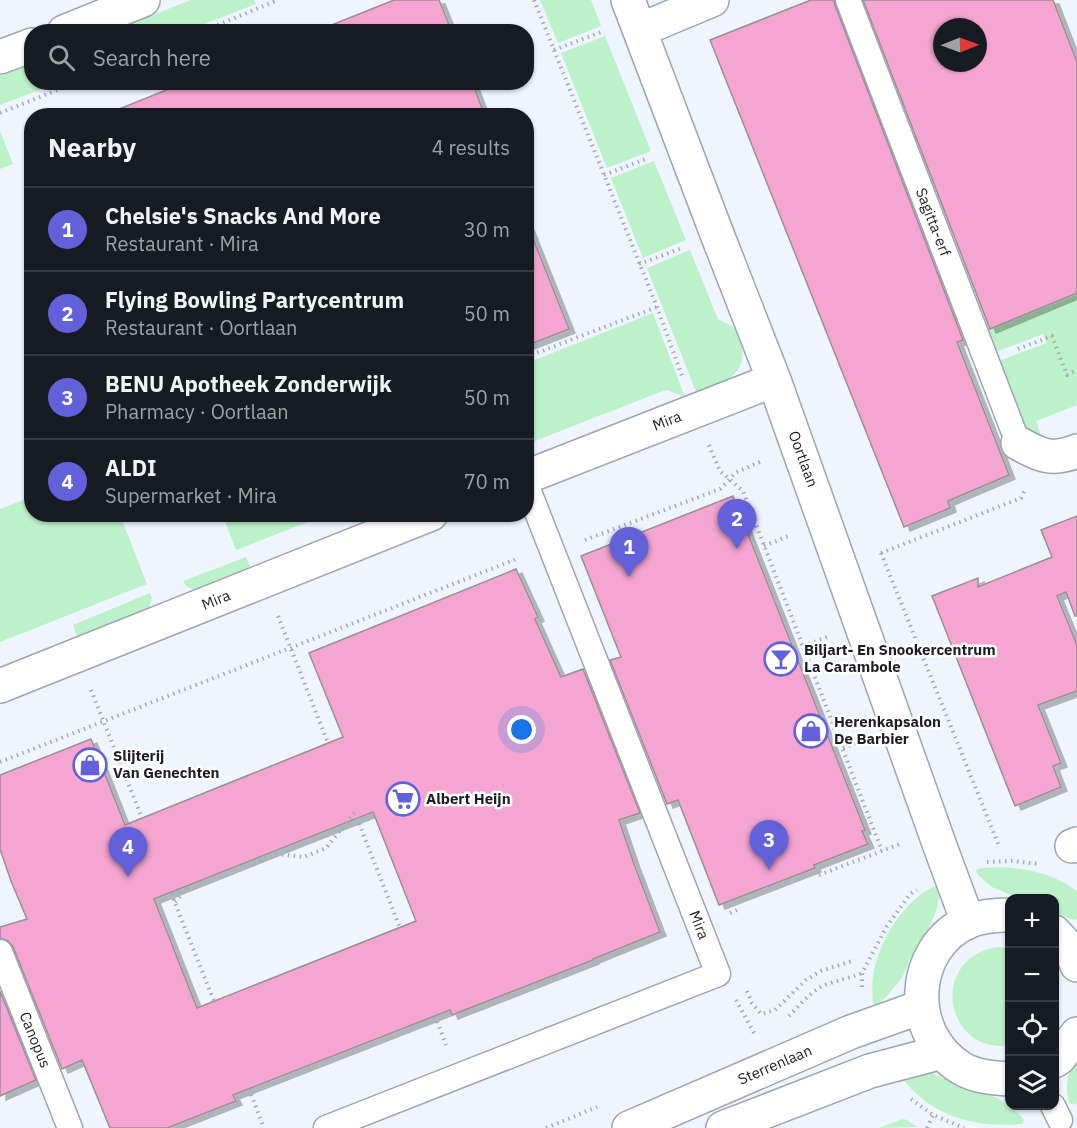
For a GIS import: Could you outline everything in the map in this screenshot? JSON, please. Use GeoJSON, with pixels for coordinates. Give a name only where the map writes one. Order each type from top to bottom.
{"type":"FeatureCollection","features":[{"type":"Feature","properties":{"kind":"street"},"geometry":{"type":"LineString","coordinates":[[84,24],[143,0]]}},
{"type":"Feature","properties":{"kind":"street"},"geometry":{"type":"LineString","coordinates":[[634,16],[712,0]]}},
{"type":"Feature","properties":{"kind":"street","name":"Oortlaan"},"geometry":{"type":"LineString","coordinates":[[634,16],[774,380],[969,922]]}},
{"type":"Feature","properties":{"kind":"street"},"geometry":{"type":"LineString","coordinates":[[0,57],[24,48]]}},
{"type":"Feature","properties":{"kind":"street","name":"Mira"},"geometry":{"type":"LineString","coordinates":[[534,474],[774,380]]}},
{"type":"Feature","properties":{"kind":"street"},"geometry":{"type":"LineString","coordinates":[[1029,449],[1063,456],[1077,451]]}},
{"type":"Feature","properties":{"kind":"street","name":"Mira"},"geometry":{"type":"LineString","coordinates":[[0,686],[411,522]]}},
{"type":"Feature","properties":{"kind":"street"},"geometry":{"type":"LineString","coordinates":[[1005,915],[990,915],[969,922],[947,936],[931,957],[922,981],[921,1006],[928,1031],[942,1052],[962,1068],[985,1077],[1005,1079]]}},
{"type":"Feature","properties":{"kind":"street","name":"Sterrenlaan"},"geometry":{"type":"LineString","coordinates":[[629,1128],[864,1027],[921,1006]]}},
{"type":"Feature","properties":{"kind":"street"},"geometry":{"type":"LineString","coordinates":[[1059,1058],[1077,1034]]}},
{"type":"Feature","properties":{"kind":"street"},"geometry":{"type":"LineString","coordinates":[[723,1128],[870,1071],[942,1052]]}},
{"type":"Feature","properties":{"kind":"lane","name":"Sagitta-erf"},"geometry":{"type":"LineString","coordinates":[[848,0],[987,362],[1029,449]]}},
{"type":"Feature","properties":{"kind":"lane","name":"Mira"},"geometry":{"type":"LineString","coordinates":[[534,504],[718,974]]}},
{"type":"Feature","properties":{"kind":"lane","name":"Canopus"},"geometry":{"type":"LineString","coordinates":[[0,952],[70,1128]]}},
{"type":"Feature","properties":{"kind":"lane"},"geometry":{"type":"LineString","coordinates":[[326,1128],[718,974]]}},
{"type":"Feature","properties":{"kind":"path"},"geometry":{"type":"LineString","coordinates":[[220,24],[278,0]]}},
{"type":"Feature","properties":{"kind":"path"},"geometry":{"type":"LineString","coordinates":[[534,0],[720,471],[743,491],[882,851]]}},
{"type":"Feature","properties":{"kind":"path"},"geometry":{"type":"LineString","coordinates":[[554,50],[634,16]]}},
{"type":"Feature","properties":{"kind":"path"},"geometry":{"type":"LineString","coordinates":[[0,113],[57,90]]}},
{"type":"Feature","properties":{"kind":"path"},"geometry":{"type":"LineString","coordinates":[[604,175],[683,145]]}},
{"type":"Feature","properties":{"kind":"path"},"geometry":{"type":"LineString","coordinates":[[639,264],[717,234]]}},
{"type":"Feature","properties":{"kind":"path"},"geometry":{"type":"LineString","coordinates":[[534,354],[657,307]]}},
{"type":"Feature","properties":{"kind":"path"},"geometry":{"type":"LineString","coordinates":[[987,362],[1052,336],[1067,375],[1077,370]]}},
{"type":"Feature","properties":{"kind":"path"},"geometry":{"type":"LineString","coordinates":[[841,568],[1021,498],[1029,449]]}},
{"type":"Feature","properties":{"kind":"path"},"geometry":{"type":"LineString","coordinates":[[0,762],[290,648],[552,549],[720,489],[730,479]]}},
{"type":"Feature","properties":{"kind":"path"},"geometry":{"type":"LineString","coordinates":[[881,553],[999,846]]}},
{"type":"Feature","properties":{"kind":"path"},"geometry":{"type":"LineString","coordinates":[[265,581],[328,743]]}},
{"type":"Feature","properties":{"kind":"path"},"geometry":{"type":"LineString","coordinates":[[248,861],[254,863],[276,854],[304,856],[326,848],[355,812]]}},
{"type":"Feature","properties":{"kind":"path"},"geometry":{"type":"LineString","coordinates":[[357,818],[400,928]]}},
{"type":"Feature","properties":{"kind":"path"},"geometry":{"type":"LineString","coordinates":[[819,875],[907,842]]}},
{"type":"Feature","properties":{"kind":"path"},"geometry":{"type":"LineString","coordinates":[[175,903],[190,885]]}},
{"type":"Feature","properties":{"kind":"path"},"geometry":{"type":"LineString","coordinates":[[171,893],[214,1001]]}},
{"type":"Feature","properties":{"kind":"path"},"geometry":{"type":"LineString","coordinates":[[728,913],[739,909]]}},
{"type":"Feature","properties":{"kind":"path"},"geometry":{"type":"LineString","coordinates":[[746,988],[752,1003],[761,1014],[775,1010],[806,980],[821,971],[855,960]]}},
{"type":"Feature","properties":{"kind":"path"},"geometry":{"type":"LineString","coordinates":[[783,1023],[805,999],[824,986],[862,973]]}},
{"type":"Feature","properties":{"kind":"path"},"geometry":{"type":"LineString","coordinates":[[718,974],[731,990],[758,1041]]}},
{"type":"Feature","properties":{"kind":"path"},"geometry":{"type":"LineString","coordinates":[[249,1089],[264,1128]]}},
{"type":"Feature","properties":{"kind":"path"},"geometry":{"type":"LineString","coordinates":[[927,1128],[933,1115]]}},
{"type":"Feature","properties":{"kind":"green space"},"geometry":{"type":"Polygon","coordinates":[[[191,0],[254,0],[256,4],[204,24],[130,24],[191,0]]]}},
{"type":"Feature","properties":{"kind":"green space"},"geometry":{"type":"Polygon","coordinates":[[[540,0],[591,0],[601,26],[558,43],[540,0]]]}},
{"type":"Feature","properties":{"kind":"green space"},"geometry":{"type":"Polygon","coordinates":[[[605,36],[651,151],[607,168],[561,53],[605,36]]]}},
{"type":"Feature","properties":{"kind":"green space"},"geometry":{"type":"Polygon","coordinates":[[[24,66],[24,90],[40,90],[0,105],[0,76],[24,66]]]}},
{"type":"Feature","properties":{"kind":"green space"},"geometry":{"type":"Polygon","coordinates":[[[0,131],[13,164],[0,169],[0,131]]]}},
{"type":"Feature","properties":{"kind":"green space"},"geometry":{"type":"Polygon","coordinates":[[[654,161],[686,240],[643,258],[611,178],[654,161]]]}},
{"type":"Feature","properties":{"kind":"green space"},"geometry":{"type":"Polygon","coordinates":[[[690,250],[718,319],[737,329],[742,355],[741,365],[736,372],[720,384],[697,394],[647,268],[690,250]]]}},
{"type":"Feature","properties":{"kind":"green space"},"geometry":{"type":"Polygon","coordinates":[[[1077,294],[1077,405],[1036,421],[1042,437],[1028,442],[994,363],[1046,343],[1043,334],[991,354],[986,330],[1077,294]]]}},
{"type":"Feature","properties":{"kind":"green space"},"geometry":{"type":"Polygon","coordinates":[[[653,313],[685,397],[667,390],[663,391],[534,441],[534,360],[653,313]]]}},
{"type":"Feature","properties":{"kind":"green space"},"geometry":{"type":"Polygon","coordinates":[[[24,500],[24,522],[123,522],[147,584],[0,642],[0,509],[24,500]]]}},
{"type":"Feature","properties":{"kind":"green space"},"geometry":{"type":"Polygon","coordinates":[[[225,522],[308,522],[236,550],[225,522]]]}},
{"type":"Feature","properties":{"kind":"green space"},"geometry":{"type":"Polygon","coordinates":[[[246,557],[252,571],[198,592],[186,586],[183,581],[246,557]]]}},
{"type":"Feature","properties":{"kind":"green space"},"geometry":{"type":"Polygon","coordinates":[[[150,593],[152,598],[148,612],[78,639],[73,625],[150,593]]]}},
{"type":"Feature","properties":{"kind":"green space"},"geometry":{"type":"Polygon","coordinates":[[[981,868],[1021,869],[1059,880],[1077,891],[1077,920],[1059,914],[1059,894],[1009,894],[992,887],[977,874],[976,870],[981,868]]]}},
{"type":"Feature","properties":{"kind":"green space"},"geometry":{"type":"Polygon","coordinates":[[[934,886],[938,888],[939,898],[929,927],[910,959],[902,978],[877,1005],[873,1003],[873,976],[886,936],[902,912],[922,893],[934,886]]]}},
{"type":"Feature","properties":{"kind":"green space"},"geometry":{"type":"Polygon","coordinates":[[[997,947],[1005,948],[1005,1045],[988,1044],[971,1036],[959,1022],[953,1005],[953,987],[960,969],[975,955],[997,947]]]}},
{"type":"Feature","properties":{"kind":"green space"},"geometry":{"type":"Polygon","coordinates":[[[1077,1060],[1077,1102],[1073,1105],[1069,1102],[1067,1085],[1071,1070],[1077,1060]]]}},
{"type":"Feature","properties":{"kind":"green space"},"geometry":{"type":"Polygon","coordinates":[[[929,1072],[969,1089],[998,1098],[1005,1103],[1005,1110],[1013,1110],[1021,1116],[1023,1123],[986,1124],[954,1116],[925,1101],[900,1076],[929,1072]]]}},
{"type":"Feature","properties":{"kind":"green space"},"geometry":{"type":"Polygon","coordinates":[[[903,1119],[917,1127],[878,1128],[903,1119]]]}},
{"type":"Feature","properties":{"kind":"building"},"geometry":{"type":"Polygon","coordinates":[[[394,0],[439,0],[449,24],[334,24],[394,0]]]}},
{"type":"Feature","properties":{"kind":"building"},"geometry":{"type":"Polygon","coordinates":[[[811,0],[834,0],[963,340],[957,342],[1009,475],[948,501],[950,508],[904,527],[710,40],[811,0]]]}},
{"type":"Feature","properties":{"kind":"building"},"geometry":{"type":"Polygon","coordinates":[[[863,0],[1053,0],[1077,62],[1077,293],[990,329],[863,0]]]}},
{"type":"Feature","properties":{"kind":"building"},"geometry":{"type":"Polygon","coordinates":[[[166,90],[475,90],[482,108],[122,108],[166,90]]]}},
{"type":"Feature","properties":{"kind":"building"},"geometry":{"type":"Polygon","coordinates":[[[534,241],[569,329],[534,343],[534,241]]]}},
{"type":"Feature","properties":{"kind":"building"},"geometry":{"type":"Polygon","coordinates":[[[733,496],[865,830],[862,831],[868,844],[814,865],[815,868],[719,905],[678,800],[667,804],[610,660],[621,657],[581,556],[733,496]]]}},
{"type":"Feature","properties":{"kind":"building"},"geometry":{"type":"Polygon","coordinates":[[[1077,516],[1077,616],[1075,616],[1066,592],[1057,596],[1077,645],[1077,691],[1038,705],[1061,763],[1053,766],[1061,787],[1015,806],[932,596],[978,578],[978,587],[1052,557],[1041,530],[1077,516]]]}},
{"type":"Feature","properties":{"kind":"building"},"geometry":{"type":"Polygon","coordinates":[[[516,569],[538,617],[535,619],[561,677],[583,669],[640,813],[619,820],[660,932],[452,1015],[450,1010],[233,1095],[236,1101],[167,1128],[110,1128],[82,1060],[62,1069],[13,947],[8,941],[0,938],[0,927],[27,919],[0,849],[0,775],[91,739],[125,825],[343,737],[309,653],[516,569]],[[373,812],[154,899],[197,1008],[416,921],[373,812]]]}},
{"type":"Feature","properties":{"kind":"building"},"geometry":{"type":"Polygon","coordinates":[[[0,991],[36,1080],[0,1096],[0,991]]]}},
{"type":"Feature","properties":{"kind":"place","name":"Flying Bowling Partycentrum"},"geometry":{"type":"Point","coordinates":[737,549]}},
{"type":"Feature","properties":{"kind":"place","name":"Chelsie's Snacks And More"},"geometry":{"type":"Point","coordinates":[629,577]}},
{"type":"Feature","properties":{"kind":"place","name":"Biljart- En Snookercentrum La Carambole"},"geometry":{"type":"Point","coordinates":[781,659]}},
{"type":"Feature","properties":{"kind":"place","name":"Herenkapsalon De Barbier"},"geometry":{"type":"Point","coordinates":[811,731]}},
{"type":"Feature","properties":{"kind":"place","name":"Slijterij Van Genechten"},"geometry":{"type":"Point","coordinates":[90,765]}},
{"type":"Feature","properties":{"kind":"place","name":"Albert Heijn"},"geometry":{"type":"Point","coordinates":[403,799]}},
{"type":"Feature","properties":{"kind":"place","name":"BENU Apotheek Zonderwijk"},"geometry":{"type":"Point","coordinates":[769,870]}},
{"type":"Feature","properties":{"kind":"place","name":"ALDI"},"geometry":{"type":"Point","coordinates":[128,877]}}]}
